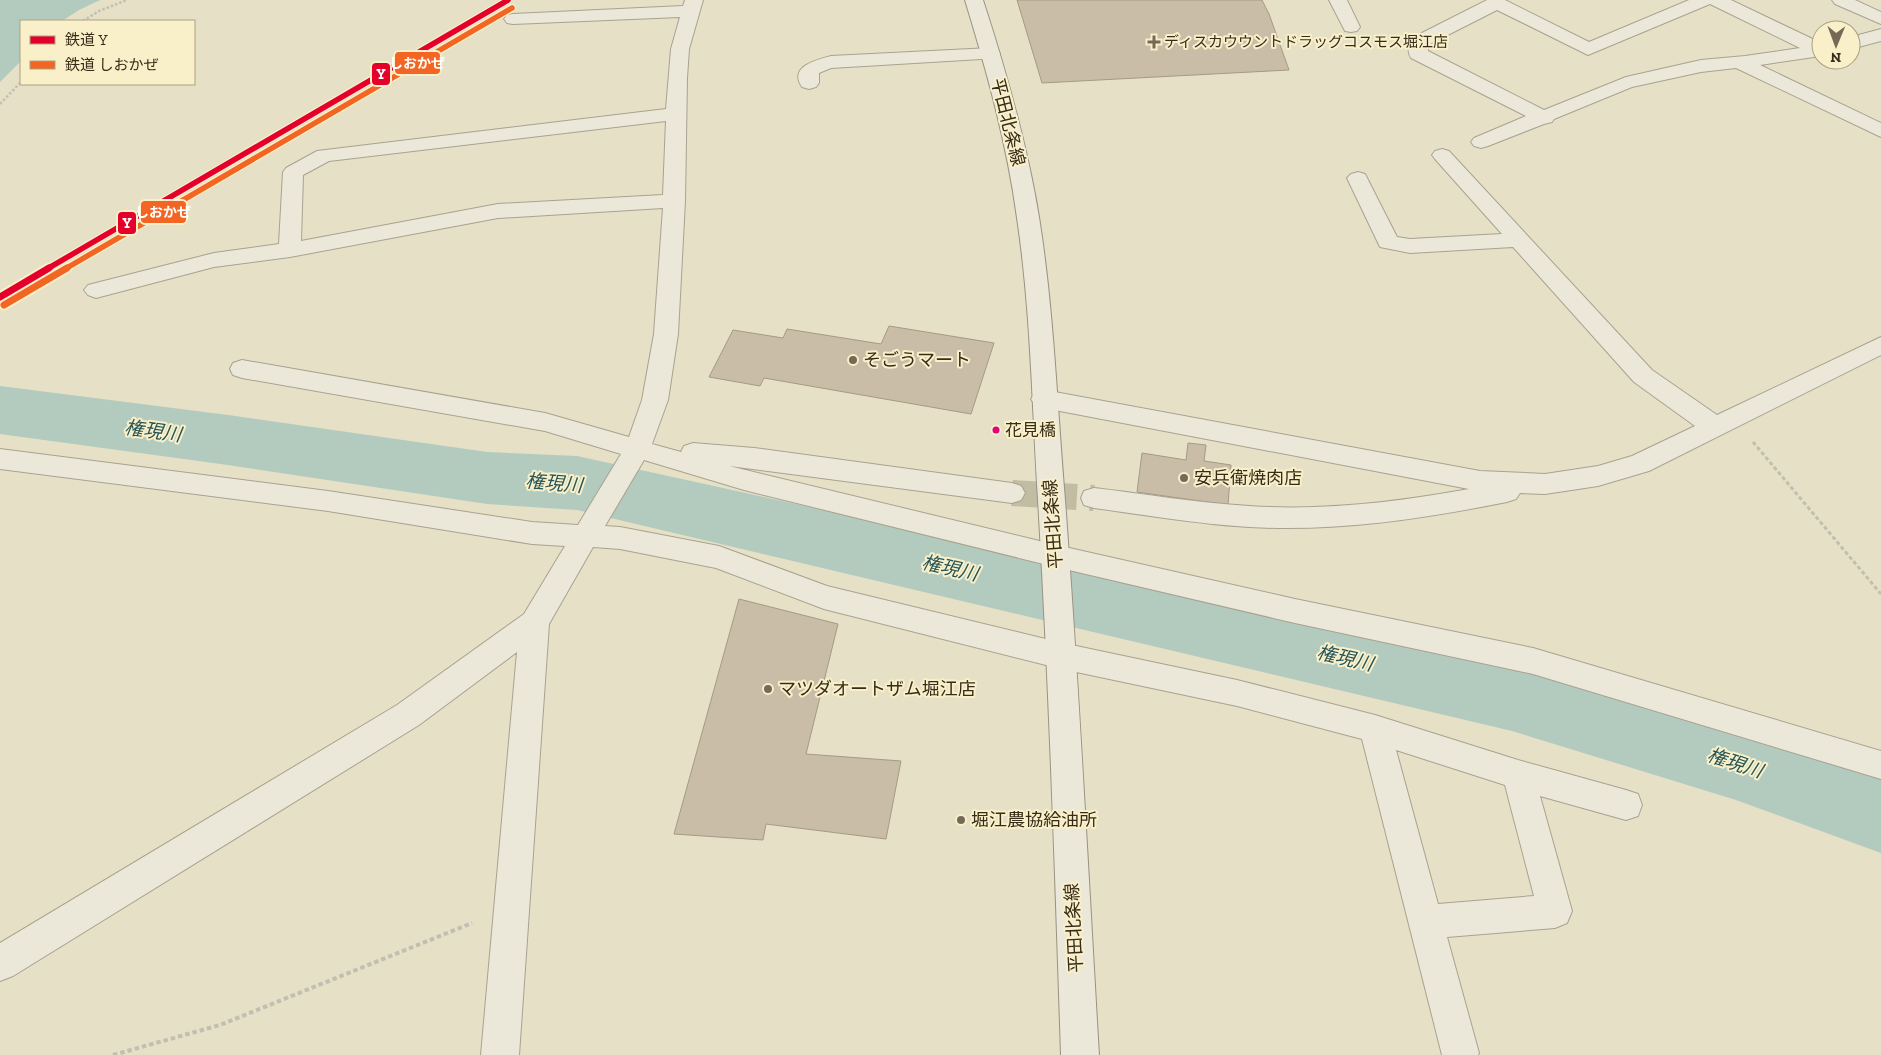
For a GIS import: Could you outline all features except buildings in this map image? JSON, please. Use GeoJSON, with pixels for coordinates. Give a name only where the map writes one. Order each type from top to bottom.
{"type":"FeatureCollection","features":[{"type":"Feature","properties":{"kind":"street","name":"平田北条線"},"geometry":{"type":"LineString","coordinates":[[974,0],[991,54],[1023,182],[1042,334],[1044,399],[1061,647],[1080,1055]]}},
{"type":"Feature","properties":{"kind":"street"},"geometry":{"type":"LineString","coordinates":[[1338,0],[1350,26]]}},
{"type":"Feature","properties":{"kind":"street"},"geometry":{"type":"LineString","coordinates":[[1545,118],[1418,54],[1419,42],[1496,1],[1588,49],[1704,0]]}},
{"type":"Feature","properties":{"kind":"street"},"geometry":{"type":"LineString","coordinates":[[1717,0],[1811,45]]}},
{"type":"Feature","properties":{"kind":"street"},"geometry":{"type":"LineString","coordinates":[[1841,0],[1881,18]]}},
{"type":"Feature","properties":{"kind":"street"},"geometry":{"type":"LineString","coordinates":[[0,963],[408,715],[534,623],[631,460],[655,400],[666,334],[674,201],[676,78],[680,49],[692,6],[513,19]]}},
{"type":"Feature","properties":{"kind":"street"},"geometry":{"type":"LineString","coordinates":[[1861,40],[1881,35]]}},
{"type":"Feature","properties":{"kind":"street"},"geometry":{"type":"LineString","coordinates":[[1481,142],[1545,118],[1626,83],[1701,66],[1811,51]]}},
{"type":"Feature","properties":{"kind":"street"},"geometry":{"type":"LineString","coordinates":[[809,83],[809,71],[818,65],[831,62],[991,54]]}},
{"type":"Feature","properties":{"kind":"street"},"geometry":{"type":"LineString","coordinates":[[1740,62],[1881,131]]}},
{"type":"Feature","properties":{"kind":"street"},"geometry":{"type":"LineString","coordinates":[[290,250],[293,172],[324,155],[676,114]]}},
{"type":"Feature","properties":{"kind":"street"},"geometry":{"type":"LineString","coordinates":[[1442,155],[1643,376],[1724,423]]}},
{"type":"Feature","properties":{"kind":"street"},"geometry":{"type":"LineString","coordinates":[[1357,178],[1388,242],[1410,246],[1519,240]]}},
{"type":"Feature","properties":{"kind":"street"},"geometry":{"type":"LineString","coordinates":[[96,290],[214,260],[290,250],[498,211],[674,201]]}},
{"type":"Feature","properties":{"kind":"street"},"geometry":{"type":"LineString","coordinates":[[1094,498],[1250,517],[1323,517],[1442,505],[1545,484],[1598,476],[1640,464],[1881,346]]}},
{"type":"Feature","properties":{"kind":"street"},"geometry":{"type":"LineString","coordinates":[[242,369],[545,422],[631,460],[744,480],[1056,561],[1533,661],[1881,765]]}},
{"type":"Feature","properties":{"kind":"street"},"geometry":{"type":"LineString","coordinates":[[1044,399],[1480,481],[1545,484]]}},
{"type":"Feature","properties":{"kind":"street"},"geometry":{"type":"LineString","coordinates":[[631,460],[754,458],[1012,493]]}},
{"type":"Feature","properties":{"kind":"street"},"geometry":{"type":"LineString","coordinates":[[0,459],[328,501],[532,533],[589,529],[620,538],[719,557],[824,596],[1061,647],[1375,729],[1518,775],[1626,805]]}},
{"type":"Feature","properties":{"kind":"street"},"geometry":{"type":"LineString","coordinates":[[500,1055],[534,623]]}},
{"type":"Feature","properties":{"kind":"street"},"geometry":{"type":"LineString","coordinates":[[1375,729],[1460,1053]]}},
{"type":"Feature","properties":{"kind":"street"},"geometry":{"type":"LineString","coordinates":[[1425,922],[1555,911],[1518,775]]}},
{"type":"Feature","properties":{"kind":"path"},"geometry":{"type":"LineString","coordinates":[[85,20],[99,11],[127,0]]}},
{"type":"Feature","properties":{"kind":"path"},"geometry":{"type":"LineString","coordinates":[[0,104],[20,83]]}},
{"type":"Feature","properties":{"kind":"path"},"geometry":{"type":"LineString","coordinates":[[1724,423],[1881,594]]}},
{"type":"Feature","properties":{"kind":"path"},"geometry":{"type":"LineString","coordinates":[[113,1055],[220,1025],[512,907]]}},
{"type":"Feature","properties":{"kind":"shaded area"},"geometry":{"type":"Polygon","coordinates":[[[0,0],[100,0],[64,20],[20,20],[20,62],[0,82],[0,0]]]}},
{"type":"Feature","properties":{"kind":"waterway","name":"権現川"},"geometry":{"type":"LineString","coordinates":[[0,410],[228,440],[487,478],[577,483],[1512,696],[1736,762],[1881,813]]}},
{"type":"Feature","properties":{"kind":"tunnel"},"geometry":{"type":"LineString","coordinates":[[1012,493],[1094,498]]}},
{"type":"Feature","properties":{"kind":"rail line","name":"Y"},"geometry":{"type":"LineString","coordinates":[[0,297],[508,0]]}},
{"type":"Feature","properties":{"kind":"rail line","name":"しおかぜ"},"geometry":{"type":"LineString","coordinates":[[4,305],[512,8]]}},
{"type":"Feature","properties":{"kind":"place","name":"ディスカウウントドラッグコスモス堀江店"},"geometry":{"type":"Point","coordinates":[1154,42]}},
{"type":"Feature","properties":{"kind":"place","name":"そごうマート"},"geometry":{"type":"Point","coordinates":[853,360]}},
{"type":"Feature","properties":{"kind":"place","name":"花見橋"},"geometry":{"type":"Point","coordinates":[996,430]}},
{"type":"Feature","properties":{"kind":"place","name":"安兵衛焼肉店"},"geometry":{"type":"Point","coordinates":[1184,478]}},
{"type":"Feature","properties":{"kind":"place","name":"マツダオートザム堀江店"},"geometry":{"type":"Point","coordinates":[768,689]}},
{"type":"Feature","properties":{"kind":"place","name":"堀江農協給油所"},"geometry":{"type":"Point","coordinates":[961,820]}}]}
